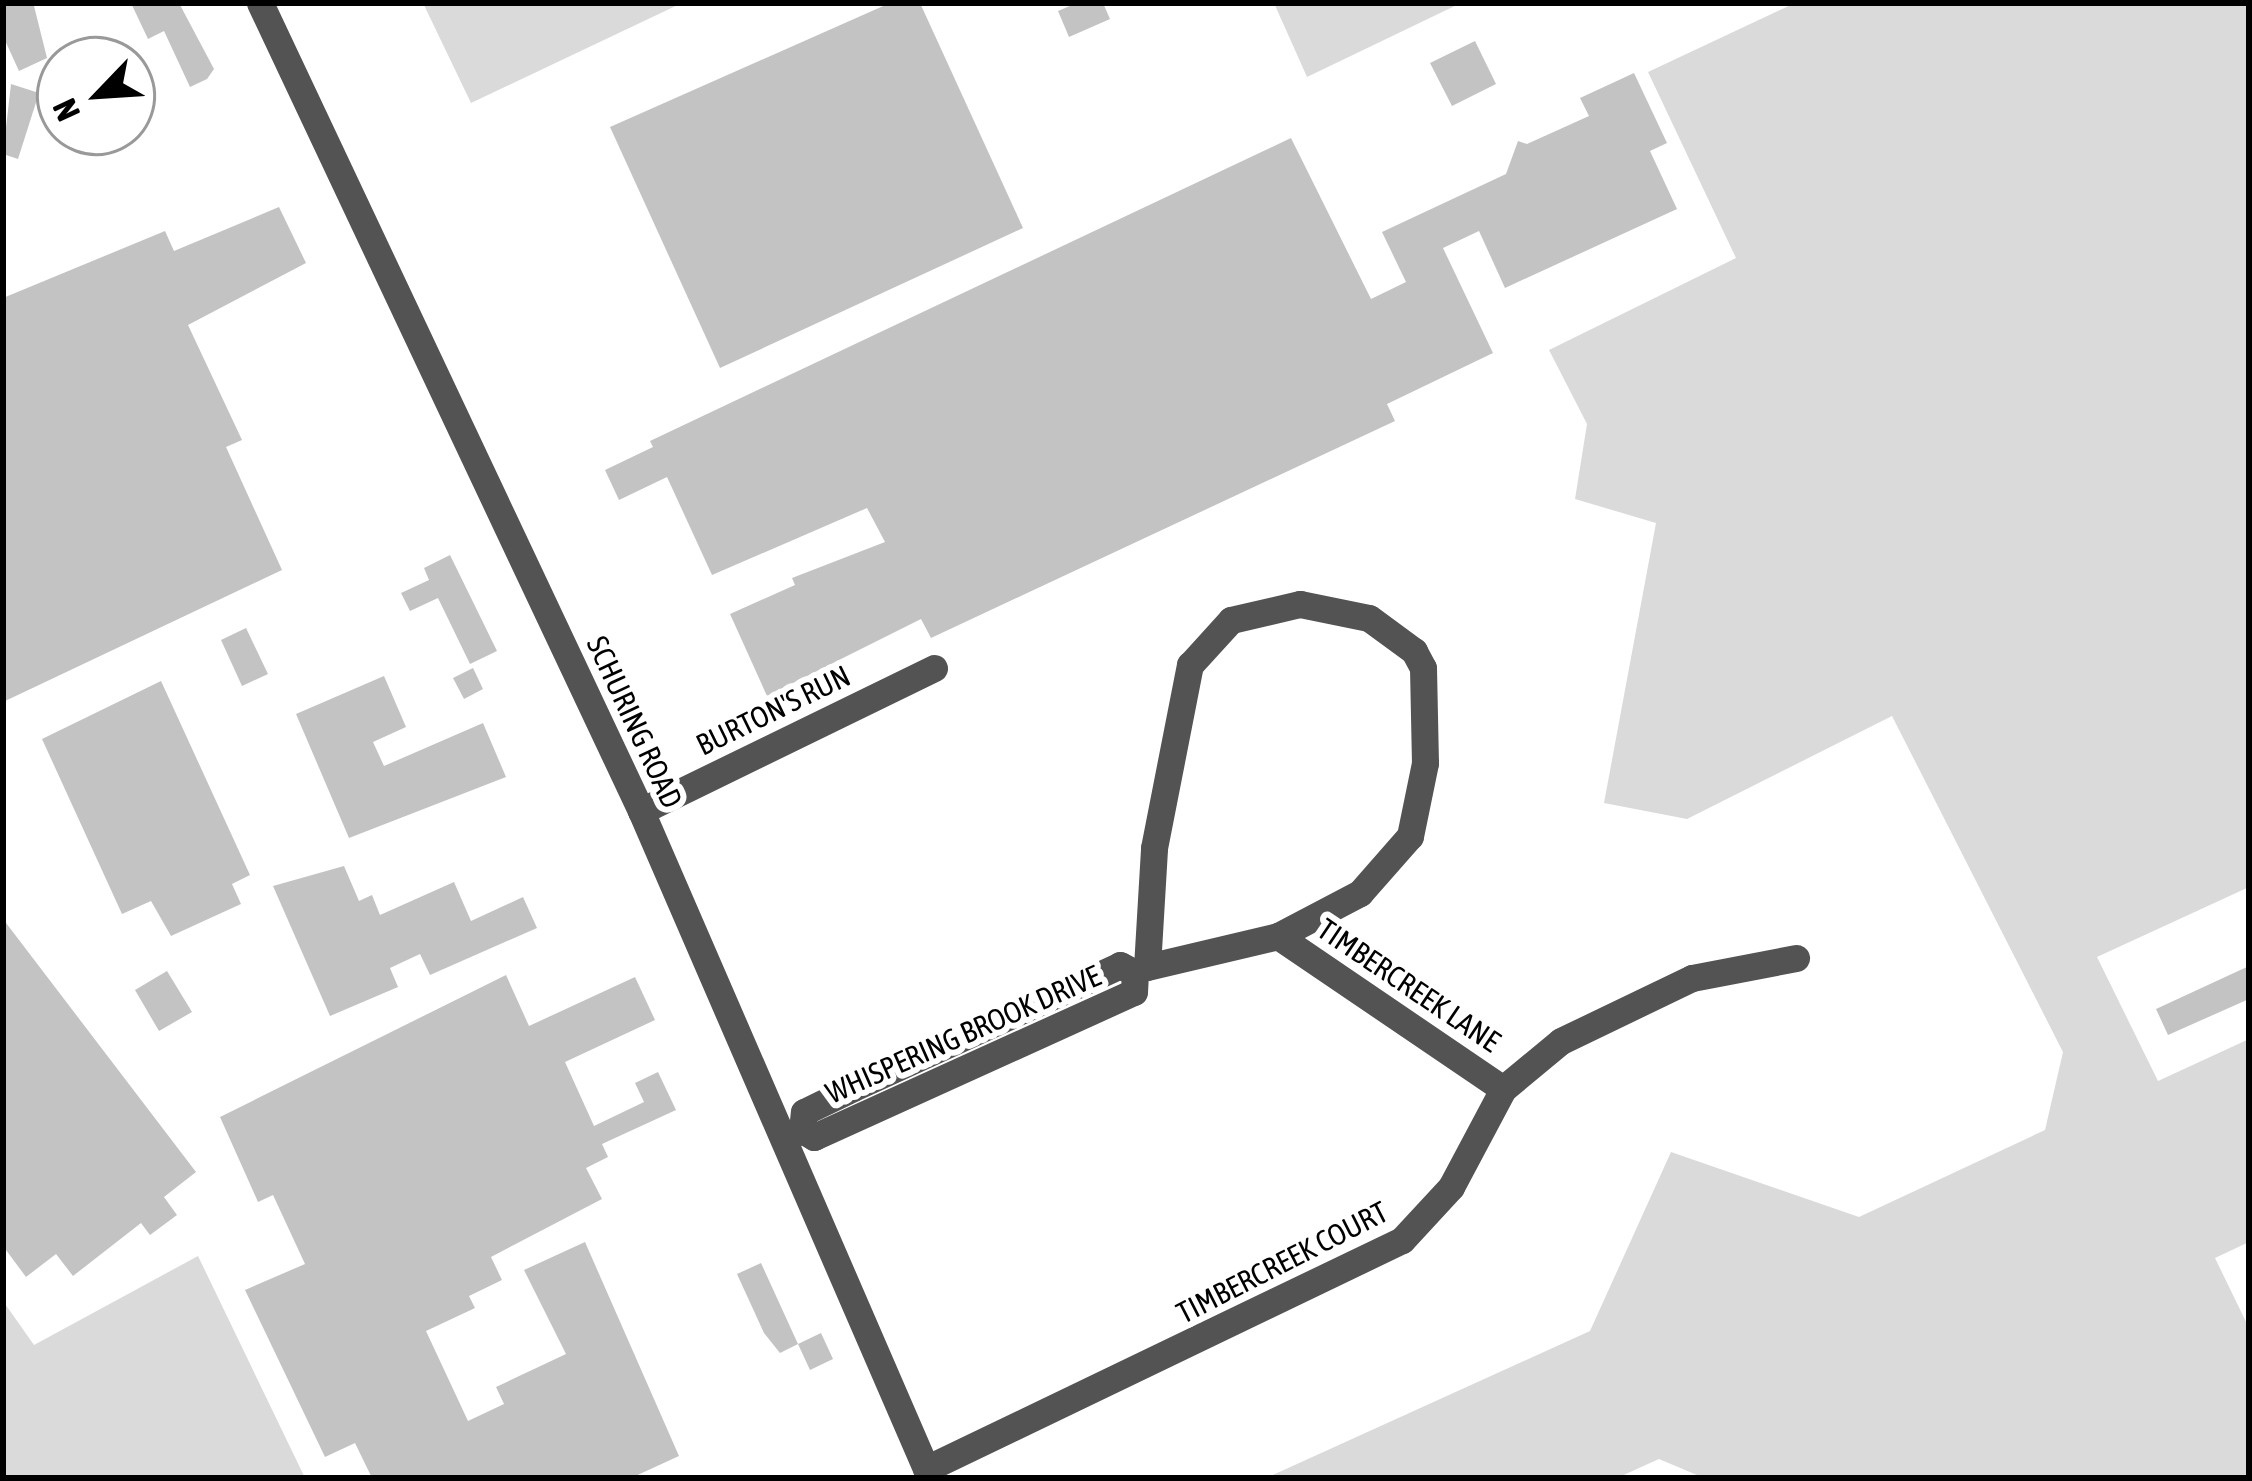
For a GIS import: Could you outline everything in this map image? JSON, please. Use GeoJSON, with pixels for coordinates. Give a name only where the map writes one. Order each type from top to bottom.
{"type":"FeatureCollection","features":[{"type":"Feature","properties":{"kind":"street","name":"SCHURING ROAD"},"geometry":{"type":"LineString","coordinates":[[260,3],[793,1134],[928,1474]]}},
{"type":"Feature","properties":{"kind":"street","name":"WHISPERING BROOK DRIVE"},"geometry":{"type":"LineString","coordinates":[[793,1134],[804,1112],[1120,965],[1141,970],[1278,936],[1390,866],[1410,836],[1425,763],[1423,668],[1414,652],[1369,618],[1300,604],[1231,620],[1190,665],[1154,848],[1141,970]]}},
{"type":"Feature","properties":{"kind":"street","name":"BURTON'S RUN"},"geometry":{"type":"LineString","coordinates":[[641,811],[934,668]]}},
{"type":"Feature","properties":{"kind":"street","name":"TIMBERCREEK LANE"},"geometry":{"type":"LineString","coordinates":[[1278,936],[1503,1089]]}},
{"type":"Feature","properties":{"kind":"street","name":"TIMBERCREEK COURT"},"geometry":{"type":"LineString","coordinates":[[928,1474],[1402,1240],[1451,1187],[1503,1089],[1561,1041],[1692,978],[1796,958]]}},
{"type":"Feature","properties":{"kind":"shaded area"},"geometry":{"type":"Polygon","coordinates":[[[423,3],[682,3],[471,103],[423,3]]]}},
{"type":"Feature","properties":{"kind":"shaded area"},"geometry":{"type":"Polygon","coordinates":[[[1274,3],[1461,3],[1307,77],[1274,3]]]}},
{"type":"Feature","properties":{"kind":"shaded area"},"geometry":{"type":"Polygon","coordinates":[[[1795,3],[2249,3],[2249,887],[2097,957],[2158,1081],[2249,1039],[2249,1242],[2215,1258],[2249,1328],[2249,1478],[1704,1478],[1659,1459],[1617,1478],[1266,1478],[1590,1331],[1671,1152],[1859,1217],[2045,1130],[2063,1052],[1892,716],[1687,819],[1604,803],[1656,523],[1575,499],[1587,424],[1549,350],[1736,258],[1648,72],[1795,3]]]}},
{"type":"Feature","properties":{"kind":"shaded area"},"geometry":{"type":"Polygon","coordinates":[[[198,1256],[305,1478],[3,1478],[3,1301],[34,1345],[198,1256]]]}},
{"type":"Feature","properties":{"kind":"building"},"geometry":{"type":"Polygon","coordinates":[[[3,3],[34,6],[42,36],[36,36],[36,63],[19,71],[3,36],[3,3]]]}},
{"type":"Feature","properties":{"kind":"building"},"geometry":{"type":"Polygon","coordinates":[[[131,3],[179,3],[214,69],[207,79],[190,87],[164,31],[147,36],[131,3]]]}},
{"type":"Feature","properties":{"kind":"building"},"geometry":{"type":"Polygon","coordinates":[[[890,3],[920,3],[1023,228],[720,368],[610,127],[890,3]]]}},
{"type":"Feature","properties":{"kind":"building"},"geometry":{"type":"Polygon","coordinates":[[[1077,3],[1103,3],[1110,19],[1069,37],[1058,11],[1077,3]]]}},
{"type":"Feature","properties":{"kind":"building"},"geometry":{"type":"Polygon","coordinates":[[[1475,41],[1496,84],[1452,106],[1430,63],[1475,41]]]}},
{"type":"Feature","properties":{"kind":"building"},"geometry":{"type":"Polygon","coordinates":[[[1634,73],[1667,143],[1650,151],[1677,209],[1505,288],[1479,231],[1443,248],[1493,353],[1387,404],[1395,421],[931,638],[921,619],[767,696],[730,614],[795,585],[792,578],[885,542],[867,508],[712,575],[667,477],[619,500],[605,470],[653,447],[650,441],[1291,138],[1371,299],[1406,282],[1382,232],[1506,174],[1518,141],[1527,144],[1589,116],[1580,98],[1634,73]]]}},
{"type":"Feature","properties":{"kind":"building"},"geometry":{"type":"Polygon","coordinates":[[[11,84],[36,92],[36,102],[18,159],[3,154],[11,84]]]}},
{"type":"Feature","properties":{"kind":"building"},"geometry":{"type":"Polygon","coordinates":[[[279,207],[306,263],[188,325],[242,440],[226,447],[282,570],[3,702],[3,298],[165,231],[174,251],[279,207]]]}},
{"type":"Feature","properties":{"kind":"building"},"geometry":{"type":"Polygon","coordinates":[[[450,555],[497,651],[470,664],[438,598],[410,611],[401,593],[429,580],[424,568],[450,555]]]}},
{"type":"Feature","properties":{"kind":"building"},"geometry":{"type":"Polygon","coordinates":[[[246,628],[268,674],[242,686],[221,640],[246,628]]]}},
{"type":"Feature","properties":{"kind":"building"},"geometry":{"type":"Polygon","coordinates":[[[473,668],[483,689],[464,699],[453,678],[473,668]]]}},
{"type":"Feature","properties":{"kind":"building"},"geometry":{"type":"Polygon","coordinates":[[[384,676],[406,727],[373,742],[384,766],[483,723],[506,777],[349,838],[296,714],[384,676]]]}},
{"type":"Feature","properties":{"kind":"building"},"geometry":{"type":"Polygon","coordinates":[[[161,681],[250,875],[232,884],[241,904],[171,936],[151,901],[122,914],[42,739],[161,681]]]}},
{"type":"Feature","properties":{"kind":"building"},"geometry":{"type":"Polygon","coordinates":[[[344,866],[359,901],[372,895],[380,915],[454,882],[471,921],[523,897],[537,928],[430,975],[420,954],[390,968],[398,987],[330,1016],[273,886],[344,866]]]}},
{"type":"Feature","properties":{"kind":"building"},"geometry":{"type":"Polygon","coordinates":[[[3,919],[196,1172],[164,1197],[177,1215],[150,1235],[141,1223],[73,1276],[56,1254],[26,1277],[3,1246],[3,919]]]}},
{"type":"Feature","properties":{"kind":"building"},"geometry":{"type":"Polygon","coordinates":[[[2249,966],[2249,999],[2168,1035],[2156,1009],[2249,966]]]}},
{"type":"Feature","properties":{"kind":"building"},"geometry":{"type":"Polygon","coordinates":[[[167,971],[192,1012],[159,1031],[135,990],[167,971]]]}},
{"type":"Feature","properties":{"kind":"building"},"geometry":{"type":"Polygon","coordinates":[[[506,975],[529,1026],[635,977],[655,1020],[565,1062],[594,1126],[644,1102],[635,1083],[658,1072],[676,1110],[602,1144],[608,1157],[586,1168],[602,1199],[491,1257],[502,1280],[469,1296],[475,1308],[426,1331],[468,1421],[504,1404],[496,1387],[566,1354],[524,1270],[585,1242],[679,1456],[631,1478],[372,1478],[355,1443],[325,1457],[245,1290],[305,1264],[273,1195],[258,1202],[220,1117],[506,975]]]}},
{"type":"Feature","properties":{"kind":"building"},"geometry":{"type":"Polygon","coordinates":[[[761,1263],[798,1344],[780,1353],[764,1333],[737,1274],[761,1263]]]}},
{"type":"Feature","properties":{"kind":"building"},"geometry":{"type":"Polygon","coordinates":[[[821,1333],[833,1359],[810,1370],[798,1344],[821,1333]]]}}]}
